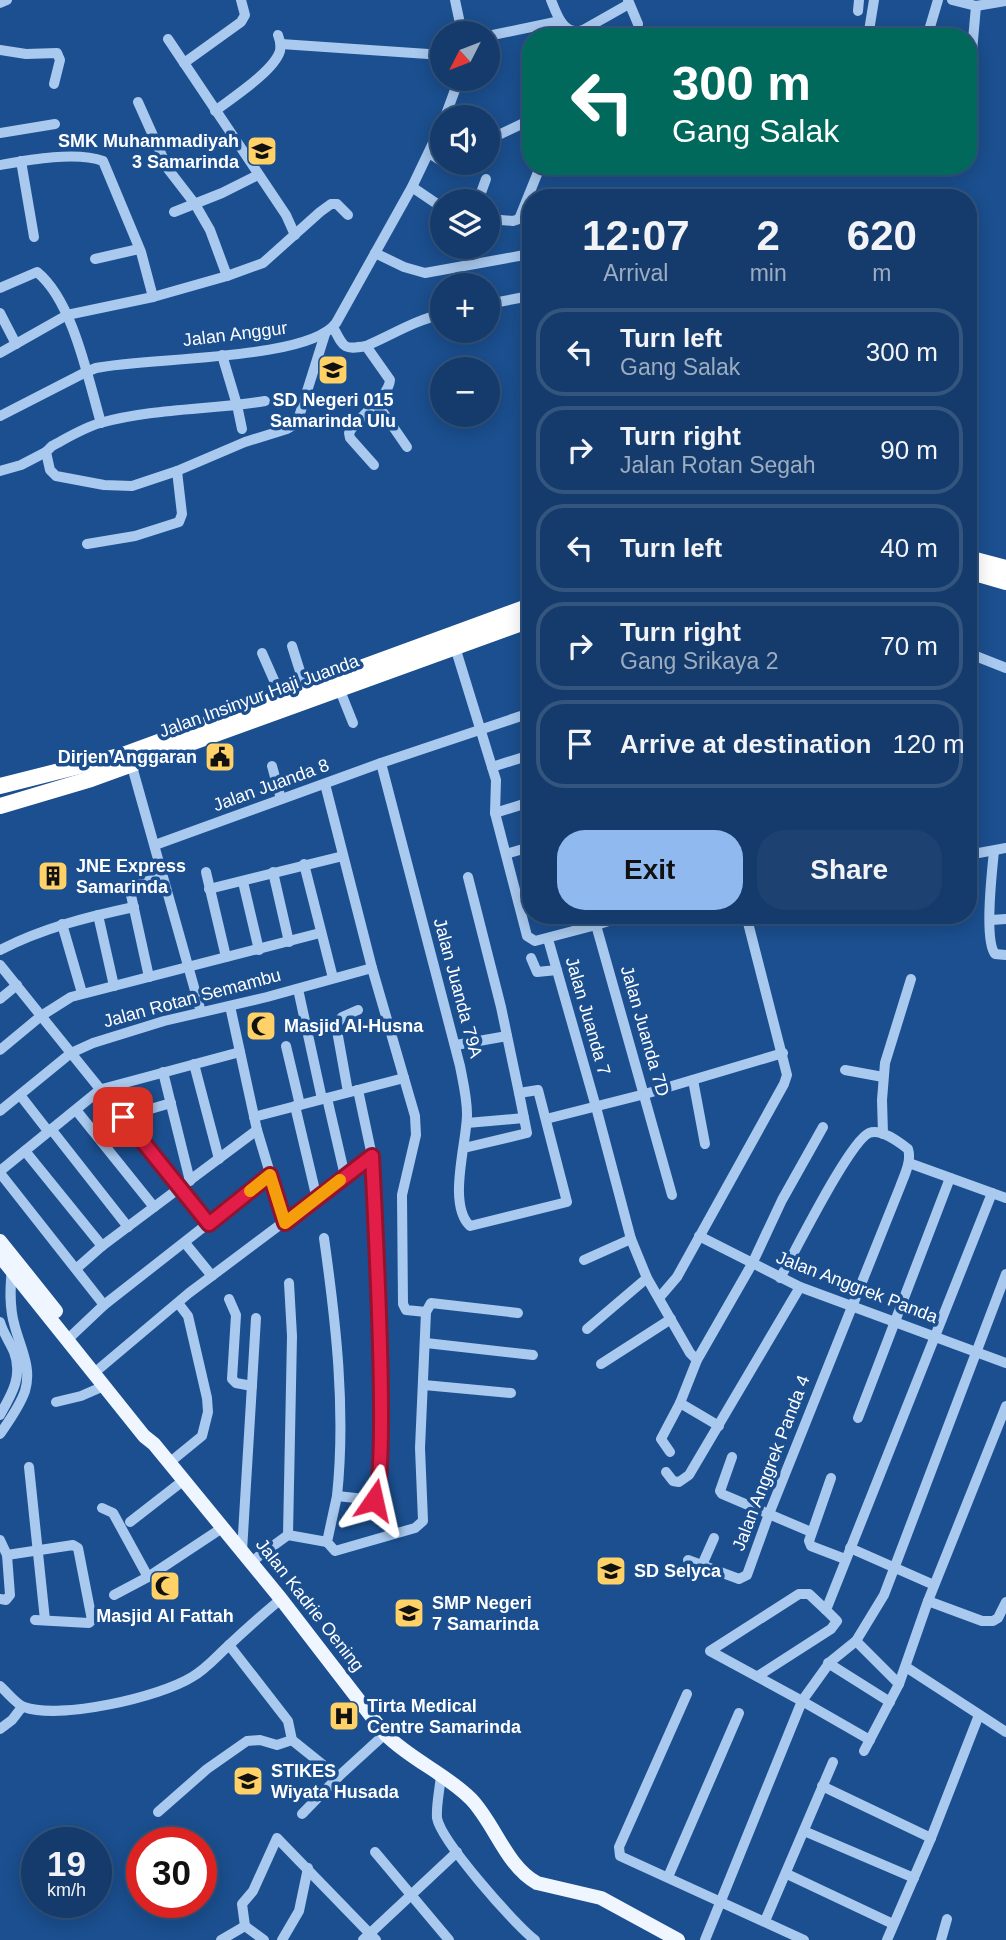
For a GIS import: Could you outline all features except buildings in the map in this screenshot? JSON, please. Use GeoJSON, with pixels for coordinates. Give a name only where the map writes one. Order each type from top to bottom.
{"type":"FeatureCollection","features":[{"type":"Feature","properties":{"kind":"highway"},"geometry":{"type":"LineString","coordinates":[[977,560],[1006,568]]}},
{"type":"Feature","properties":{"kind":"highway"},"geometry":{"type":"LineString","coordinates":[[977,574],[1006,582]]}},
{"type":"Feature","properties":{"kind":"highway","name":"Jalan Insinyur Haji Juanda"},"geometry":{"type":"LineString","coordinates":[[0,786],[126,761],[522,609]]}},
{"type":"Feature","properties":{"kind":"highway","name":"Jalan Insinyur Haji Juanda"},"geometry":{"type":"LineString","coordinates":[[0,806],[91,779],[126,761],[281,696],[339,688],[522,623]]}},
{"type":"Feature","properties":{"kind":"highway"},"geometry":{"type":"LineString","coordinates":[[0,796],[126,761]]}},
{"type":"Feature","properties":{"kind":"main road","name":"Jalan Kadrie Oening"},"geometry":{"type":"LineString","coordinates":[[0,1241],[9,1262],[100,1368],[149,1433],[154,1444]]}},
{"type":"Feature","properties":{"kind":"main road","name":"Jalan Kadrie Oening"},"geometry":{"type":"LineString","coordinates":[[70,1336],[104,1386],[281,1599],[385,1734],[400,1749],[441,1774],[478,1808],[506,1851],[528,1878],[537,1883],[601,1898],[678,1940]]}},
{"type":"Feature","properties":{"kind":"street"},"geometry":{"type":"LineString","coordinates":[[0,3],[7,0]]}},
{"type":"Feature","properties":{"kind":"street"},"geometry":{"type":"LineString","coordinates":[[184,62],[241,22],[245,15],[240,0]]}},
{"type":"Feature","properties":{"kind":"street"},"geometry":{"type":"LineString","coordinates":[[454,0],[459,21]]}},
{"type":"Feature","properties":{"kind":"street"},"geometry":{"type":"LineString","coordinates":[[551,0],[566,28]]}},
{"type":"Feature","properties":{"kind":"street"},"geometry":{"type":"LineString","coordinates":[[869,28],[874,0]]}},
{"type":"Feature","properties":{"kind":"street"},"geometry":{"type":"LineString","coordinates":[[930,28],[938,0]]}},
{"type":"Feature","properties":{"kind":"street"},"geometry":{"type":"LineString","coordinates":[[952,0],[976,6],[1006,1]]}},
{"type":"Feature","properties":{"kind":"street"},"geometry":{"type":"LineString","coordinates":[[586,28],[629,2],[638,24]]}},
{"type":"Feature","properties":{"kind":"street"},"geometry":{"type":"LineString","coordinates":[[974,28],[976,6]]}},
{"type":"Feature","properties":{"kind":"street"},"geometry":{"type":"LineString","coordinates":[[530,28],[561,22]]}},
{"type":"Feature","properties":{"kind":"street"},"geometry":{"type":"LineString","coordinates":[[500,34],[522,29]]}},
{"type":"Feature","properties":{"kind":"street"},"geometry":{"type":"LineString","coordinates":[[169,39],[286,215],[295,235]]}},
{"type":"Feature","properties":{"kind":"street"},"geometry":{"type":"LineString","coordinates":[[215,111],[269,66],[278,55],[279,40],[430,54]]}},
{"type":"Feature","properties":{"kind":"street"},"geometry":{"type":"LineString","coordinates":[[0,50],[26,54],[57,52],[60,60],[54,84]]}},
{"type":"Feature","properties":{"kind":"street"},"geometry":{"type":"LineString","coordinates":[[138,102],[168,169],[210,229],[227,276]]}},
{"type":"Feature","properties":{"kind":"street"},"geometry":{"type":"LineString","coordinates":[[0,133],[55,124]]}},
{"type":"Feature","properties":{"kind":"street"},"geometry":{"type":"LineString","coordinates":[[500,135],[522,124]]}},
{"type":"Feature","properties":{"kind":"street"},"geometry":{"type":"LineString","coordinates":[[46,452],[50,470],[56,476],[104,485],[132,485],[177,471],[297,423],[329,331],[429,153]]}},
{"type":"Feature","properties":{"kind":"street"},"geometry":{"type":"LineString","coordinates":[[0,165],[48,158],[102,160],[139,248],[153,297]]}},
{"type":"Feature","properties":{"kind":"street"},"geometry":{"type":"LineString","coordinates":[[22,161],[34,237]]}},
{"type":"Feature","properties":{"kind":"street"},"geometry":{"type":"LineString","coordinates":[[174,212],[257,175]]}},
{"type":"Feature","properties":{"kind":"street"},"geometry":{"type":"LineString","coordinates":[[482,189],[486,179]]}},
{"type":"Feature","properties":{"kind":"street"},"geometry":{"type":"LineString","coordinates":[[412,187],[430,199]]}},
{"type":"Feature","properties":{"kind":"street"},"geometry":{"type":"LineString","coordinates":[[0,353],[67,315],[153,297],[268,261],[314,216],[331,204],[337,204],[348,215]]}},
{"type":"Feature","properties":{"kind":"street"},"geometry":{"type":"LineString","coordinates":[[500,220],[519,219],[522,212]]}},
{"type":"Feature","properties":{"kind":"street"},"geometry":{"type":"LineString","coordinates":[[95,259],[139,248]]}},
{"type":"Feature","properties":{"kind":"street"},"geometry":{"type":"LineString","coordinates":[[375,253],[404,267],[425,273],[522,255]]}},
{"type":"Feature","properties":{"kind":"street"},"geometry":{"type":"LineString","coordinates":[[0,288],[18,278],[38,272],[57,296],[67,315],[100,423]]}},
{"type":"Feature","properties":{"kind":"street"},"geometry":{"type":"LineString","coordinates":[[500,302],[522,298]]}},
{"type":"Feature","properties":{"kind":"street"},"geometry":{"type":"LineString","coordinates":[[0,313],[16,344]]}},
{"type":"Feature","properties":{"kind":"street"},"geometry":{"type":"LineString","coordinates":[[329,331],[347,348],[352,349],[366,346],[404,330],[418,320],[430,317]]}},
{"type":"Feature","properties":{"kind":"street","name":"Jalan Anggur"},"geometry":{"type":"LineString","coordinates":[[0,416],[86,372],[106,366],[284,347],[329,331]]}},
{"type":"Feature","properties":{"kind":"street"},"geometry":{"type":"LineString","coordinates":[[366,346],[390,380],[389,387],[349,433],[350,438],[374,465]]}},
{"type":"Feature","properties":{"kind":"street"},"geometry":{"type":"LineString","coordinates":[[222,355],[242,429]]}},
{"type":"Feature","properties":{"kind":"street"},"geometry":{"type":"LineString","coordinates":[[0,471],[21,465],[52,446],[100,423],[178,409],[265,401]]}},
{"type":"Feature","properties":{"kind":"street"},"geometry":{"type":"LineString","coordinates":[[376,402],[407,447]]}},
{"type":"Feature","properties":{"kind":"street"},"geometry":{"type":"LineString","coordinates":[[88,544],[176,525],[180,520],[177,471]]}},
{"type":"Feature","properties":{"kind":"street"},"geometry":{"type":"LineString","coordinates":[[292,646],[303,692]]}},
{"type":"Feature","properties":{"kind":"street","name":"Jalan Juanda 7"},"geometry":{"type":"LineString","coordinates":[[454,647],[497,784],[495,813],[522,918]]}},
{"type":"Feature","properties":{"kind":"street"},"geometry":{"type":"LineString","coordinates":[[262,653],[281,696]]}},
{"type":"Feature","properties":{"kind":"street"},"geometry":{"type":"LineString","coordinates":[[977,657],[1006,668]]}},
{"type":"Feature","properties":{"kind":"street"},"geometry":{"type":"LineString","coordinates":[[339,688],[353,723]]}},
{"type":"Feature","properties":{"kind":"street","name":"Jalan Juanda 8"},"geometry":{"type":"LineString","coordinates":[[155,845],[381,763],[522,716]]}},
{"type":"Feature","properties":{"kind":"street"},"geometry":{"type":"LineString","coordinates":[[492,767],[522,758]]}},
{"type":"Feature","properties":{"kind":"street"},"geometry":{"type":"LineString","coordinates":[[126,761],[155,845],[201,1012]]}},
{"type":"Feature","properties":{"kind":"street","name":"Jalan Juanda 79A"},"geometry":{"type":"LineString","coordinates":[[381,763],[456,1045],[465,1090],[467,1123],[458,1185],[463,1210],[470,1226],[567,1202],[546,1119]]}},
{"type":"Feature","properties":{"kind":"street"},"geometry":{"type":"LineString","coordinates":[[272,766],[281,799]]}},
{"type":"Feature","properties":{"kind":"street"},"geometry":{"type":"LineString","coordinates":[[325,784],[416,1125],[402,1195],[404,1304],[406,1310],[426,1312]]}},
{"type":"Feature","properties":{"kind":"street"},"geometry":{"type":"LineString","coordinates":[[495,813],[522,805]]}},
{"type":"Feature","properties":{"kind":"street"},"geometry":{"type":"LineString","coordinates":[[977,854],[1006,848]]}},
{"type":"Feature","properties":{"kind":"street"},"geometry":{"type":"LineString","coordinates":[[506,854],[522,849]]}},
{"type":"Feature","properties":{"kind":"street"},"geometry":{"type":"LineString","coordinates":[[994,851],[990,894],[992,952],[1006,955]]}},
{"type":"Feature","properties":{"kind":"street"},"geometry":{"type":"LineString","coordinates":[[209,889],[343,856]]}},
{"type":"Feature","properties":{"kind":"street"},"geometry":{"type":"LineString","coordinates":[[304,864],[334,978]]}},
{"type":"Feature","properties":{"kind":"street"},"geometry":{"type":"LineString","coordinates":[[206,872],[226,957]]}},
{"type":"Feature","properties":{"kind":"street"},"geometry":{"type":"LineString","coordinates":[[273,872],[289,942]]}},
{"type":"Feature","properties":{"kind":"street"},"geometry":{"type":"LineString","coordinates":[[464,1148],[527,1133],[507,1036],[468,877]]}},
{"type":"Feature","properties":{"kind":"street"},"geometry":{"type":"LineString","coordinates":[[149,977],[129,886],[159,878]]}},
{"type":"Feature","properties":{"kind":"street"},"geometry":{"type":"LineString","coordinates":[[243,882],[258,950]]}},
{"type":"Feature","properties":{"kind":"street"},"geometry":{"type":"LineString","coordinates":[[516,899],[522,897]]}},
{"type":"Feature","properties":{"kind":"street"},"geometry":{"type":"LineString","coordinates":[[0,950],[62,924],[134,907]]}},
{"type":"Feature","properties":{"kind":"street"},"geometry":{"type":"LineString","coordinates":[[98,915],[114,986]]}},
{"type":"Feature","properties":{"kind":"street"},"geometry":{"type":"LineString","coordinates":[[990,920],[1006,919]]}},
{"type":"Feature","properties":{"kind":"street"},"geometry":{"type":"LineString","coordinates":[[62,924],[82,993]]}},
{"type":"Feature","properties":{"kind":"street","name":"Jalan Juanda 7"},"geometry":{"type":"LineString","coordinates":[[524,924],[528,937],[534,941],[548,939],[597,1107],[631,1239],[647,1278],[690,1353],[698,1360]]}},
{"type":"Feature","properties":{"kind":"street"},"geometry":{"type":"LineString","coordinates":[[548,939],[599,924]]}},
{"type":"Feature","properties":{"kind":"street"},"geometry":{"type":"LineString","coordinates":[[659,1298],[675,1280],[784,1084],[787,1071],[783,1053],[748,924]]}},
{"type":"Feature","properties":{"kind":"street","name":"Jalan Juanda 7D"},"geometry":{"type":"LineString","coordinates":[[596,925],[672,1195]]}},
{"type":"Feature","properties":{"kind":"street"},"geometry":{"type":"LineString","coordinates":[[0,1050],[61,1002],[82,993],[320,933]]}},
{"type":"Feature","properties":{"kind":"street"},"geometry":{"type":"LineString","coordinates":[[531,958],[537,972],[557,970]]}},
{"type":"Feature","properties":{"kind":"street"},"geometry":{"type":"LineString","coordinates":[[0,965],[209,1224]]}},
{"type":"Feature","properties":{"kind":"street","name":"Jalan Rotan Semambu"},"geometry":{"type":"LineString","coordinates":[[0,1111],[71,1054],[93,1043],[136,1029],[372,968]]}},
{"type":"Feature","properties":{"kind":"street"},"geometry":{"type":"LineString","coordinates":[[883,1134],[885,1063],[911,979]]}},
{"type":"Feature","properties":{"kind":"street"},"geometry":{"type":"LineString","coordinates":[[0,999],[16,985]]}},
{"type":"Feature","properties":{"kind":"street"},"geometry":{"type":"LineString","coordinates":[[298,989],[345,1176]]}},
{"type":"Feature","properties":{"kind":"street"},"geometry":{"type":"LineString","coordinates":[[230,1006],[257,1130],[285,1223]]}},
{"type":"Feature","properties":{"kind":"street"},"geometry":{"type":"LineString","coordinates":[[337,1496],[374,1500],[378,1495],[381,1461],[381,1387],[372,1156],[336,1026],[342,1017],[358,1010]]}},
{"type":"Feature","properties":{"kind":"street"},"geometry":{"type":"LineString","coordinates":[[456,1045],[507,1036]]}},
{"type":"Feature","properties":{"kind":"street"},"geometry":{"type":"LineString","coordinates":[[286,1046],[317,1199]]}},
{"type":"Feature","properties":{"kind":"street"},"geometry":{"type":"LineString","coordinates":[[104,1305],[0,1172],[101,1089],[240,1052]]}},
{"type":"Feature","properties":{"kind":"street"},"geometry":{"type":"LineString","coordinates":[[519,1093],[538,1090],[546,1119],[645,1094],[783,1053]]}},
{"type":"Feature","properties":{"kind":"street"},"geometry":{"type":"LineString","coordinates":[[194,1064],[219,1159]]}},
{"type":"Feature","properties":{"kind":"street"},"geometry":{"type":"LineString","coordinates":[[845,1070],[883,1077]]}},
{"type":"Feature","properties":{"kind":"street"},"geometry":{"type":"LineString","coordinates":[[163,1072],[190,1181]]}},
{"type":"Feature","properties":{"kind":"street"},"geometry":{"type":"LineString","coordinates":[[254,1116],[404,1078]]}},
{"type":"Feature","properties":{"kind":"street"},"geometry":{"type":"LineString","coordinates":[[693,1080],[705,1144]]}},
{"type":"Feature","properties":{"kind":"street"},"geometry":{"type":"LineString","coordinates":[[20,1095],[128,1227]]}},
{"type":"Feature","properties":{"kind":"street"},"geometry":{"type":"LineString","coordinates":[[123,1117],[171,1103]]}},
{"type":"Feature","properties":{"kind":"street"},"geometry":{"type":"LineString","coordinates":[[76,1110],[155,1207]]}},
{"type":"Feature","properties":{"kind":"street"},"geometry":{"type":"LineString","coordinates":[[467,1123],[524,1118]]}},
{"type":"Feature","properties":{"kind":"street"},"geometry":{"type":"LineString","coordinates":[[670,1452],[661,1439],[698,1360],[752,1264],[782,1200],[823,1127]]}},
{"type":"Feature","properties":{"kind":"street"},"geometry":{"type":"LineString","coordinates":[[77,1268],[102,1246],[257,1130]]}},
{"type":"Feature","properties":{"kind":"street"},"geometry":{"type":"LineString","coordinates":[[780,1278],[855,1147],[870,1133],[883,1134],[906,1147],[909,1158],[950,1178],[992,1193],[1005,1194]]}},
{"type":"Feature","properties":{"kind":"street"},"geometry":{"type":"LineString","coordinates":[[25,1151],[102,1246]]}},
{"type":"Feature","properties":{"kind":"street"},"geometry":{"type":"LineString","coordinates":[[100,1368],[212,1276],[372,1156]]}},
{"type":"Feature","properties":{"kind":"street","name":"Jalan Anggrek Panda 4"},"geometry":{"type":"LineString","coordinates":[[688,1560],[738,1579],[747,1575],[909,1158]]}},
{"type":"Feature","properties":{"kind":"street"},"geometry":{"type":"LineString","coordinates":[[70,1336],[104,1305],[270,1175]]}},
{"type":"Feature","properties":{"kind":"street"},"geometry":{"type":"LineString","coordinates":[[858,1418],[950,1178]]}},
{"type":"Feature","properties":{"kind":"street"},"geometry":{"type":"LineString","coordinates":[[826,1610],[992,1193]]}},
{"type":"Feature","properties":{"kind":"street","name":"Jalan Anggrek Panda"},"geometry":{"type":"LineString","coordinates":[[699,1236],[800,1287],[1006,1363]]}},
{"type":"Feature","properties":{"kind":"street"},"geometry":{"type":"LineString","coordinates":[[324,1238],[334,1303],[342,1447],[331,1547]]}},
{"type":"Feature","properties":{"kind":"street"},"geometry":{"type":"LineString","coordinates":[[584,1260],[631,1239]]}},
{"type":"Feature","properties":{"kind":"street"},"geometry":{"type":"LineString","coordinates":[[185,1243],[212,1276]]}},
{"type":"Feature","properties":{"kind":"street"},"geometry":{"type":"LineString","coordinates":[[0,1434],[23,1397],[27,1377],[13,1316],[9,1262]]}},
{"type":"Feature","properties":{"kind":"street"},"geometry":{"type":"LineString","coordinates":[[705,1940],[802,1701],[828,1663],[856,1641],[875,1612],[895,1569],[1006,1275]]}},
{"type":"Feature","properties":{"kind":"street"},"geometry":{"type":"LineString","coordinates":[[587,1329],[647,1278]]}},
{"type":"Feature","properties":{"kind":"street"},"geometry":{"type":"LineString","coordinates":[[288,1535],[292,1336],[289,1283]]}},
{"type":"Feature","properties":{"kind":"street"},"geometry":{"type":"LineString","coordinates":[[666,1472],[673,1481],[679,1482],[689,1475],[800,1287]]}},
{"type":"Feature","properties":{"kind":"street"},"geometry":{"type":"LineString","coordinates":[[229,1299],[236,1315],[232,1379],[236,1383],[251,1386]]}},
{"type":"Feature","properties":{"kind":"street"},"geometry":{"type":"LineString","coordinates":[[169,1463],[202,1436],[208,1412],[188,1316],[178,1303]]}},
{"type":"Feature","properties":{"kind":"street"},"geometry":{"type":"LineString","coordinates":[[256,1318],[251,1386],[246,1556],[288,1535],[331,1547],[415,1528],[423,1521],[421,1448],[426,1312],[431,1303],[519,1313]]}},
{"type":"Feature","properties":{"kind":"street"},"geometry":{"type":"LineString","coordinates":[[0,1415],[18,1378],[14,1353],[0,1320],[13,1316]]}},
{"type":"Feature","properties":{"kind":"street"},"geometry":{"type":"LineString","coordinates":[[601,1364],[671,1319]]}},
{"type":"Feature","properties":{"kind":"street"},"geometry":{"type":"LineString","coordinates":[[426,1343],[533,1355]]}},
{"type":"Feature","properties":{"kind":"street"},"geometry":{"type":"LineString","coordinates":[[424,1385],[511,1393]]}},
{"type":"Feature","properties":{"kind":"street"},"geometry":{"type":"LineString","coordinates":[[56,1402],[81,1396],[104,1386]]}},
{"type":"Feature","properties":{"kind":"street"},"geometry":{"type":"LineString","coordinates":[[680,1402],[719,1426]]}},
{"type":"Feature","properties":{"kind":"street"},"geometry":{"type":"LineString","coordinates":[[864,1751],[899,1684],[934,1585],[1006,1406]]}},
{"type":"Feature","properties":{"kind":"street"},"geometry":{"type":"LineString","coordinates":[[732,1457],[720,1491],[722,1494],[811,1532]]}},
{"type":"Feature","properties":{"kind":"street"},"geometry":{"type":"LineString","coordinates":[[7,1555],[38,1551],[73,1545],[78,1548],[92,1620],[89,1623],[40,1620],[38,1551],[29,1467]]}},
{"type":"Feature","properties":{"kind":"street"},"geometry":{"type":"LineString","coordinates":[[831,1478],[811,1532],[811,1546],[848,1553],[934,1585]]}},
{"type":"Feature","properties":{"kind":"street"},"geometry":{"type":"LineString","coordinates":[[130,1522],[184,1480]]}},
{"type":"Feature","properties":{"kind":"street"},"geometry":{"type":"LineString","coordinates":[[102,1508],[113,1513],[148,1577]]}},
{"type":"Feature","properties":{"kind":"street"},"geometry":{"type":"LineString","coordinates":[[114,1595],[148,1577],[222,1528]]}},
{"type":"Feature","properties":{"kind":"street"},"geometry":{"type":"LineString","coordinates":[[702,1565],[714,1538]]}},
{"type":"Feature","properties":{"kind":"street"},"geometry":{"type":"LineString","coordinates":[[0,1540],[7,1555],[10,1595],[6,1600],[0,1599]]}},
{"type":"Feature","properties":{"kind":"street"},"geometry":{"type":"LineString","coordinates":[[758,1676],[831,1629],[837,1622],[809,1594],[799,1594],[705,1649],[870,1740]]}},
{"type":"Feature","properties":{"kind":"street"},"geometry":{"type":"LineString","coordinates":[[0,1686],[22,1707],[69,1710],[132,1700],[159,1692],[191,1678],[208,1666],[281,1599]]}},
{"type":"Feature","properties":{"kind":"street"},"geometry":{"type":"LineString","coordinates":[[928,1601],[987,1622],[998,1618],[1006,1602]]}},
{"type":"Feature","properties":{"kind":"street"},"geometry":{"type":"LineString","coordinates":[[856,1641],[899,1684]]}},
{"type":"Feature","properties":{"kind":"street"},"geometry":{"type":"LineString","coordinates":[[229,1645],[288,1721],[292,1740],[338,1777]]}},
{"type":"Feature","properties":{"kind":"street"},"geometry":{"type":"LineString","coordinates":[[828,1663],[890,1702]]}},
{"type":"Feature","properties":{"kind":"street"},"geometry":{"type":"LineString","coordinates":[[905,1667],[1006,1732]]}},
{"type":"Feature","properties":{"kind":"street"},"geometry":{"type":"LineString","coordinates":[[687,1694],[619,1852],[624,1859],[804,1940]]}},
{"type":"Feature","properties":{"kind":"street"},"geometry":{"type":"LineString","coordinates":[[0,1728],[12,1720],[22,1707]]}},
{"type":"Feature","properties":{"kind":"street"},"geometry":{"type":"LineString","coordinates":[[668,1877],[739,1713]]}},
{"type":"Feature","properties":{"kind":"street"},"geometry":{"type":"LineString","coordinates":[[887,1940],[931,1838],[979,1715]]}},
{"type":"Feature","properties":{"kind":"street"},"geometry":{"type":"LineString","coordinates":[[302,1814],[385,1734]]}},
{"type":"Feature","properties":{"kind":"street"},"geometry":{"type":"LineString","coordinates":[[158,1812],[207,1769],[247,1741],[260,1740],[276,1745],[292,1740]]}},
{"type":"Feature","properties":{"kind":"street"},"geometry":{"type":"LineString","coordinates":[[765,1921],[833,1762]]}},
{"type":"Feature","properties":{"kind":"street"},"geometry":{"type":"LineString","coordinates":[[441,1774],[437,1817],[455,1849],[516,1924],[535,1940]]}},
{"type":"Feature","properties":{"kind":"street"},"geometry":{"type":"LineString","coordinates":[[822,1786],[931,1838]]}},
{"type":"Feature","properties":{"kind":"street"},"geometry":{"type":"LineString","coordinates":[[804,1831],[914,1878]]}},
{"type":"Feature","properties":{"kind":"street"},"geometry":{"type":"LineString","coordinates":[[264,1940],[245,1926],[242,1904],[253,1891],[276,1838],[308,1868],[370,1938],[455,1849]]}},
{"type":"Feature","properties":{"kind":"street"},"geometry":{"type":"LineString","coordinates":[[375,1852],[449,1940]]}},
{"type":"Feature","properties":{"kind":"street"},"geometry":{"type":"LineString","coordinates":[[282,1940],[299,1911],[308,1868]]}},
{"type":"Feature","properties":{"kind":"street"},"geometry":{"type":"LineString","coordinates":[[787,1874],[893,1924]]}},
{"type":"Feature","properties":{"kind":"street"},"geometry":{"type":"LineString","coordinates":[[942,1940],[947,1919]]}},
{"type":"Feature","properties":{"kind":"street"},"geometry":{"type":"LineString","coordinates":[[221,1940],[245,1926]]}},
{"type":"Feature","properties":{"kind":"slow traffic"},"geometry":{"type":"LineString","coordinates":[[250,1191],[270,1175],[285,1223],[340,1180]]}},
{"type":"Feature","properties":{"kind":"place","name":"SMK Muhammadiyah 3 Samarinda"},"geometry":{"type":"Point","coordinates":[262,151]}},
{"type":"Feature","properties":{"kind":"place","name":"SD Negeri 015 Samarinda Ulu"},"geometry":{"type":"Point","coordinates":[333,370]}},
{"type":"Feature","properties":{"kind":"place","name":"Dirjen Anggaran"},"geometry":{"type":"Point","coordinates":[220,757]}},
{"type":"Feature","properties":{"kind":"place","name":"JNE Express Samarinda"},"geometry":{"type":"Point","coordinates":[53,876]}},
{"type":"Feature","properties":{"kind":"place","name":"Masjid Al-Husna"},"geometry":{"type":"Point","coordinates":[261,1026]}},
{"type":"Feature","properties":{"kind":"place","name":"SD Selyca"},"geometry":{"type":"Point","coordinates":[611,1571]}},
{"type":"Feature","properties":{"kind":"place","name":"Masjid Al Fattah"},"geometry":{"type":"Point","coordinates":[165,1586]}},
{"type":"Feature","properties":{"kind":"place","name":"SMP Negeri 7 Samarinda"},"geometry":{"type":"Point","coordinates":[409,1613]}},
{"type":"Feature","properties":{"kind":"place","name":"Tirta Medical Centre Samarinda"},"geometry":{"type":"Point","coordinates":[344,1716]}},
{"type":"Feature","properties":{"kind":"place","name":"STIKES Wiyata Husada"},"geometry":{"type":"Point","coordinates":[248,1781]}},
{"type":"Feature","properties":{"kind":"route"},"geometry":{"type":"LineString","coordinates":[[123,1117],[209,1224],[270,1175],[285,1223],[372,1156],[381,1387],[381,1461],[378,1495],[374,1500]]}}]}
